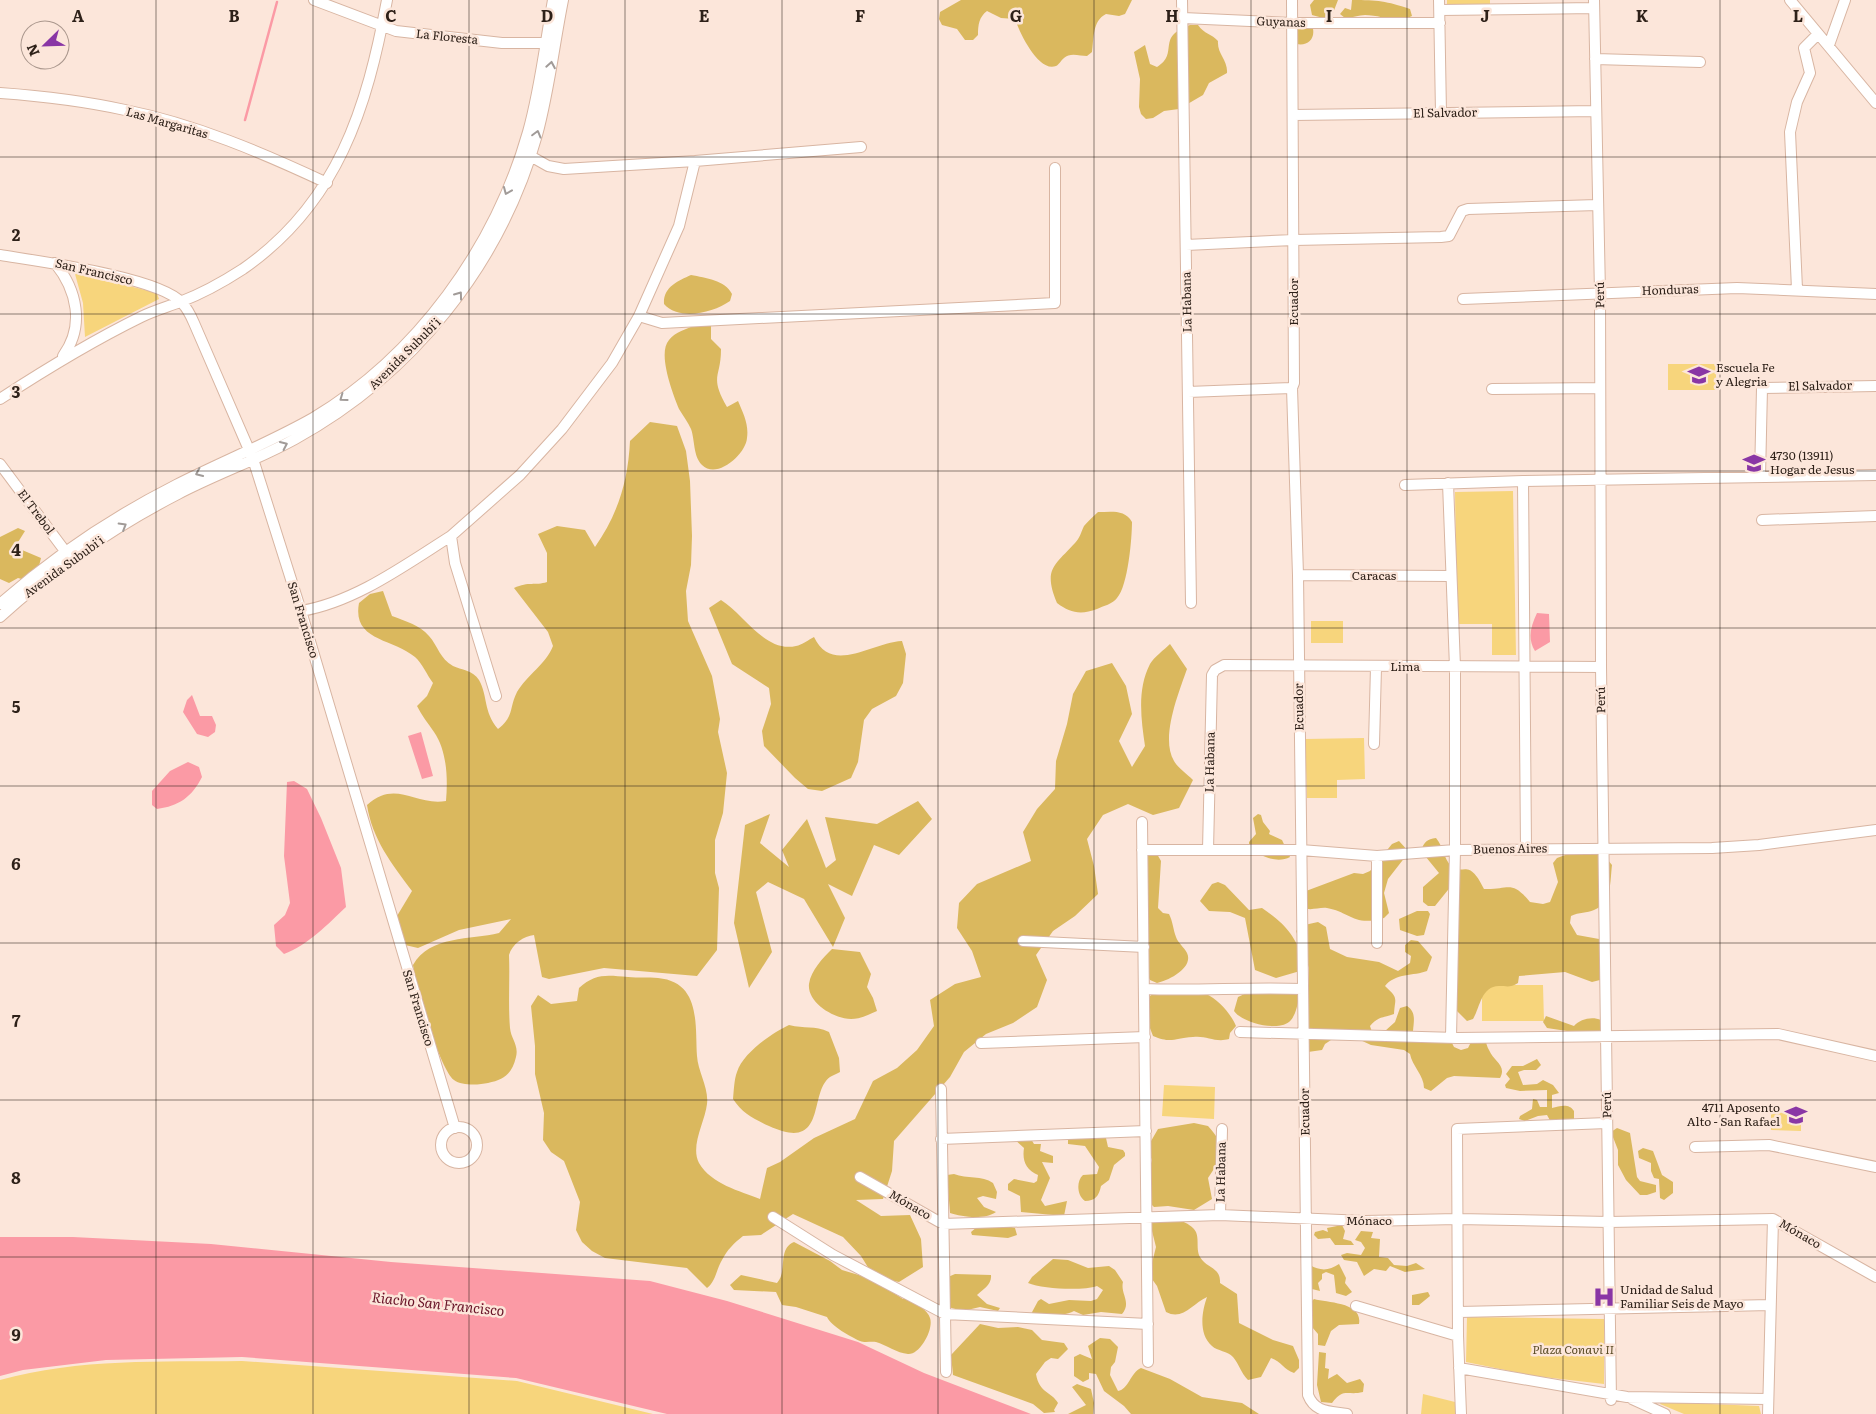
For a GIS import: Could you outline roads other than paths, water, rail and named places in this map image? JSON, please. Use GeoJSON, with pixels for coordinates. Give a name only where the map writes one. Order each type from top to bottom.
{"type":"FeatureCollection","features":[{"type":"Feature","properties":{"kind":"street","name":"La Floresta"},"geometry":{"type":"LineString","coordinates":[[314,0],[396,31],[502,43],[550,43]]}},
{"type":"Feature","properties":{"kind":"street"},"geometry":{"type":"LineString","coordinates":[[0,399],[61,359],[142,316],[182,302],[243,268],[272,245],[297,221],[326,183],[345,150],[358,119],[382,27],[386,0]]}},
{"type":"Feature","properties":{"kind":"street","name":"Avenida Sububi'i"},"geometry":{"type":"LineString","coordinates":[[0,604],[65,551],[143,502],[251,454],[294,440],[348,406],[394,368],[435,326],[486,255],[517,193],[526,154],[542,113],[553,0]]}},
{"type":"Feature","properties":{"kind":"street","name":"Avenida Sububi'i"},"geometry":{"type":"LineString","coordinates":[[550,43],[562,0]]}},
{"type":"Feature","properties":{"kind":"street","name":"La Habana"},"geometry":{"type":"LineString","coordinates":[[1182,0],[1191,603]]}},
{"type":"Feature","properties":{"kind":"street","name":"Ecuador"},"geometry":{"type":"LineString","coordinates":[[1292,0],[1294,240],[1294,383],[1292,388],[1298,575],[1308,1395],[1312,1404],[1318,1410],[1347,1414]]}},
{"type":"Feature","properties":{"kind":"street"},"geometry":{"type":"LineString","coordinates":[[1790,0],[1876,103]]}},
{"type":"Feature","properties":{"kind":"street"},"geometry":{"type":"LineString","coordinates":[[1829,45],[1845,0]]}},
{"type":"Feature","properties":{"kind":"street"},"geometry":{"type":"LineString","coordinates":[[1441,113],[1440,5],[1594,4]]}},
{"type":"Feature","properties":{"kind":"street","name":"Perú"},"geometry":{"type":"LineString","coordinates":[[1594,4],[1600,292],[1601,667],[1611,1397]]}},
{"type":"Feature","properties":{"kind":"street","name":"Guyanas"},"geometry":{"type":"LineString","coordinates":[[1183,18],[1292,23],[1440,24]]}},
{"type":"Feature","properties":{"kind":"street"},"geometry":{"type":"LineString","coordinates":[[1797,289],[1790,132],[1797,102],[1810,73],[1804,48],[1818,34]]}},
{"type":"Feature","properties":{"kind":"street"},"geometry":{"type":"LineString","coordinates":[[1595,59],[1700,62]]}},
{"type":"Feature","properties":{"kind":"street","name":"Las Margaritas"},"geometry":{"type":"LineString","coordinates":[[0,93],[44,96],[125,110],[172,121],[281,162],[326,183]]}},
{"type":"Feature","properties":{"kind":"street","name":"El Salvador"},"geometry":{"type":"LineString","coordinates":[[1293,115],[1596,111]]}},
{"type":"Feature","properties":{"kind":"street"},"geometry":{"type":"LineString","coordinates":[[526,154],[548,166],[564,169],[695,161],[861,146]]}},
{"type":"Feature","properties":{"kind":"street"},"geometry":{"type":"LineString","coordinates":[[301,611],[333,603],[375,582],[450,536],[520,475],[562,429],[612,363],[639,316],[679,226],[695,161]]}},
{"type":"Feature","properties":{"kind":"street"},"geometry":{"type":"LineString","coordinates":[[639,316],[662,323],[1056,303],[1055,168]]}},
{"type":"Feature","properties":{"kind":"street"},"geometry":{"type":"LineString","coordinates":[[1186,245],[1294,240],[1442,237],[1449,236],[1462,211],[1468,208],[1597,206]]}},
{"type":"Feature","properties":{"kind":"street","name":"San Francisco"},"geometry":{"type":"LineString","coordinates":[[0,255],[55,263],[120,277],[159,288],[182,302],[194,323],[251,454],[301,611],[454,1128]]}},
{"type":"Feature","properties":{"kind":"street"},"geometry":{"type":"LineString","coordinates":[[55,263],[68,280],[74,301],[76,320],[75,336],[61,359]]}},
{"type":"Feature","properties":{"kind":"street","name":"Honduras"},"geometry":{"type":"LineString","coordinates":[[1463,300],[1600,292],[1738,288],[1797,289],[1876,294]]}},
{"type":"Feature","properties":{"kind":"street","name":"El Salvador"},"geometry":{"type":"LineString","coordinates":[[1760,476],[1760,391],[1765,387],[1876,386]]}},
{"type":"Feature","properties":{"kind":"street"},"geometry":{"type":"LineString","coordinates":[[1188,392],[1292,388]]}},
{"type":"Feature","properties":{"kind":"street"},"geometry":{"type":"LineString","coordinates":[[1492,389],[1600,388]]}},
{"type":"Feature","properties":{"kind":"street","name":"Avenida Sububi'i"},"geometry":{"type":"LineString","coordinates":[[0,617],[28,592],[72,560],[148,511],[251,454]]}},
{"type":"Feature","properties":{"kind":"street","name":"El Trebol"},"geometry":{"type":"LineString","coordinates":[[0,464],[72,560]]}},
{"type":"Feature","properties":{"kind":"street"},"geometry":{"type":"LineString","coordinates":[[1405,485],[1876,475]]}},
{"type":"Feature","properties":{"kind":"street"},"geometry":{"type":"LineString","coordinates":[[1523,481],[1526,849]]}},
{"type":"Feature","properties":{"kind":"street"},"geometry":{"type":"LineString","coordinates":[[1448,483],[1450,576],[1455,668],[1452,1037]]}},
{"type":"Feature","properties":{"kind":"street"},"geometry":{"type":"LineString","coordinates":[[1762,520],[1876,516]]}},
{"type":"Feature","properties":{"kind":"street"},"geometry":{"type":"LineString","coordinates":[[450,536],[455,563],[496,696]]}},
{"type":"Feature","properties":{"kind":"street","name":"Caracas"},"geometry":{"type":"LineString","coordinates":[[1298,575],[1450,576]]}},
{"type":"Feature","properties":{"kind":"street","name":"Lima"},"geometry":{"type":"LineString","coordinates":[[1212,674],[1224,665],[1455,668],[1601,667]]}},
{"type":"Feature","properties":{"kind":"street"},"geometry":{"type":"LineString","coordinates":[[1374,744],[1376,667]]}},
{"type":"Feature","properties":{"kind":"street","name":"La Habana"},"geometry":{"type":"LineString","coordinates":[[1208,850],[1212,674]]}},
{"type":"Feature","properties":{"kind":"street"},"geometry":{"type":"LineString","coordinates":[[1142,822],[1148,1362]]}},
{"type":"Feature","properties":{"kind":"street","name":"Buenos Aires"},"geometry":{"type":"LineString","coordinates":[[1142,850],[1301,850],[1377,856],[1455,850],[1759,845],[1876,830]]}},
{"type":"Feature","properties":{"kind":"street"},"geometry":{"type":"LineString","coordinates":[[1377,856],[1378,943]]}},
{"type":"Feature","properties":{"kind":"street"},"geometry":{"type":"LineString","coordinates":[[1023,941],[1144,947]]}},
{"type":"Feature","properties":{"kind":"street"},"geometry":{"type":"LineString","coordinates":[[1144,989],[1220,990],[1253,987],[1303,990]]}},
{"type":"Feature","properties":{"kind":"street"},"geometry":{"type":"LineString","coordinates":[[1240,1032],[1452,1037],[1778,1034],[1876,1056]]}},
{"type":"Feature","properties":{"kind":"street"},"geometry":{"type":"LineString","coordinates":[[981,1043],[1144,1037]]}},
{"type":"Feature","properties":{"kind":"street"},"geometry":{"type":"LineString","coordinates":[[941,1089],[946,1372]]}},
{"type":"Feature","properties":{"kind":"street"},"geometry":{"type":"LineString","coordinates":[[1461,1414],[1458,1336],[1457,1129],[1607,1123]]}},
{"type":"Feature","properties":{"kind":"street","name":"La Habana"},"geometry":{"type":"LineString","coordinates":[[1220,1215],[1222,1129]]}},
{"type":"Feature","properties":{"kind":"street"},"geometry":{"type":"LineString","coordinates":[[941,1139],[1146,1131]]}},
{"type":"Feature","properties":{"kind":"street"},"geometry":{"type":"LineString","coordinates":[[1695,1147],[1768,1146],[1876,1167]]}},
{"type":"Feature","properties":{"kind":"street","name":"Mónaco"},"geometry":{"type":"LineString","coordinates":[[860,1177],[943,1224],[1220,1215],[1365,1222],[1457,1219],[1609,1222],[1774,1219],[1876,1277]]}},
{"type":"Feature","properties":{"kind":"street"},"geometry":{"type":"LineString","coordinates":[[773,1217],[834,1255],[944,1314],[1148,1324]]}},
{"type":"Feature","properties":{"kind":"street"},"geometry":{"type":"LineString","coordinates":[[1768,1414],[1774,1219]]}},
{"type":"Feature","properties":{"kind":"street"},"geometry":{"type":"LineString","coordinates":[[1459,1312],[1610,1310],[1770,1304]]}},
{"type":"Feature","properties":{"kind":"street"},"geometry":{"type":"LineString","coordinates":[[1356,1306],[1458,1336]]}},
{"type":"Feature","properties":{"kind":"street"},"geometry":{"type":"LineString","coordinates":[[1459,1368],[1611,1397],[1768,1399]]}},
{"type":"Feature","properties":{"kind":"street"},"geometry":{"type":"LineString","coordinates":[[1627,1397],[1665,1414]]}},
{"type":"Feature","properties":{"kind":"water"},"geometry":{"type":"Polygon","coordinates":[[[1537,613],[1549,614],[1550,642],[1535,651],[1531,641],[1531,632],[1537,613]]]}},
{"type":"Feature","properties":{"kind":"water"},"geometry":{"type":"Polygon","coordinates":[[[192,695],[200,716],[212,716],[216,725],[215,732],[208,737],[197,734],[183,712],[187,700],[192,695]]]}},
{"type":"Feature","properties":{"kind":"water"},"geometry":{"type":"Polygon","coordinates":[[[421,732],[433,776],[422,779],[408,736],[421,732]]]}},
{"type":"Feature","properties":{"kind":"water"},"geometry":{"type":"Polygon","coordinates":[[[188,762],[199,767],[202,777],[198,784],[189,795],[178,803],[157,809],[152,805],[152,791],[170,771],[188,762]]]}},
{"type":"Feature","properties":{"kind":"water"},"geometry":{"type":"Polygon","coordinates":[[[294,781],[307,789],[321,818],[341,868],[346,907],[309,940],[284,954],[276,946],[274,925],[285,915],[290,903],[284,856],[287,782],[294,781]]]}},
{"type":"Feature","properties":{"kind":"water","name":"Riacho San Francisco"},"geometry":{"type":"Polygon","coordinates":[[[0,1237],[73,1237],[211,1244],[391,1262],[650,1281],[727,1301],[858,1342],[924,1373],[1031,1414],[667,1414],[516,1378],[242,1357],[106,1360],[23,1370],[0,1376],[0,1237]]]}},
{"type":"Feature","properties":{"kind":"waterway"},"geometry":{"type":"LineString","coordinates":[[245,120],[277,2]]}},
{"type":"Feature","properties":{"kind":"place","name":"Escuela Fe y Alegria"},"geometry":{"type":"Point","coordinates":[1699,375]}},
{"type":"Feature","properties":{"kind":"place","name":"4730 (13911) Hogar de Jesus"},"geometry":{"type":"Point","coordinates":[1754,463]}},
{"type":"Feature","properties":{"kind":"place","name":"4711 Aposento Alto - San Rafael"},"geometry":{"type":"Point","coordinates":[1796,1115]}},
{"type":"Feature","properties":{"kind":"place","name":"Unidad de Salud Familiar Seis de Mayo"},"geometry":{"type":"Point","coordinates":[1604,1297]}},
{"type":"Feature","properties":{"kind":"park label","name":"Plaza Conavi II"},"geometry":{"type":"Point","coordinates":[1573,1350]}}]}
